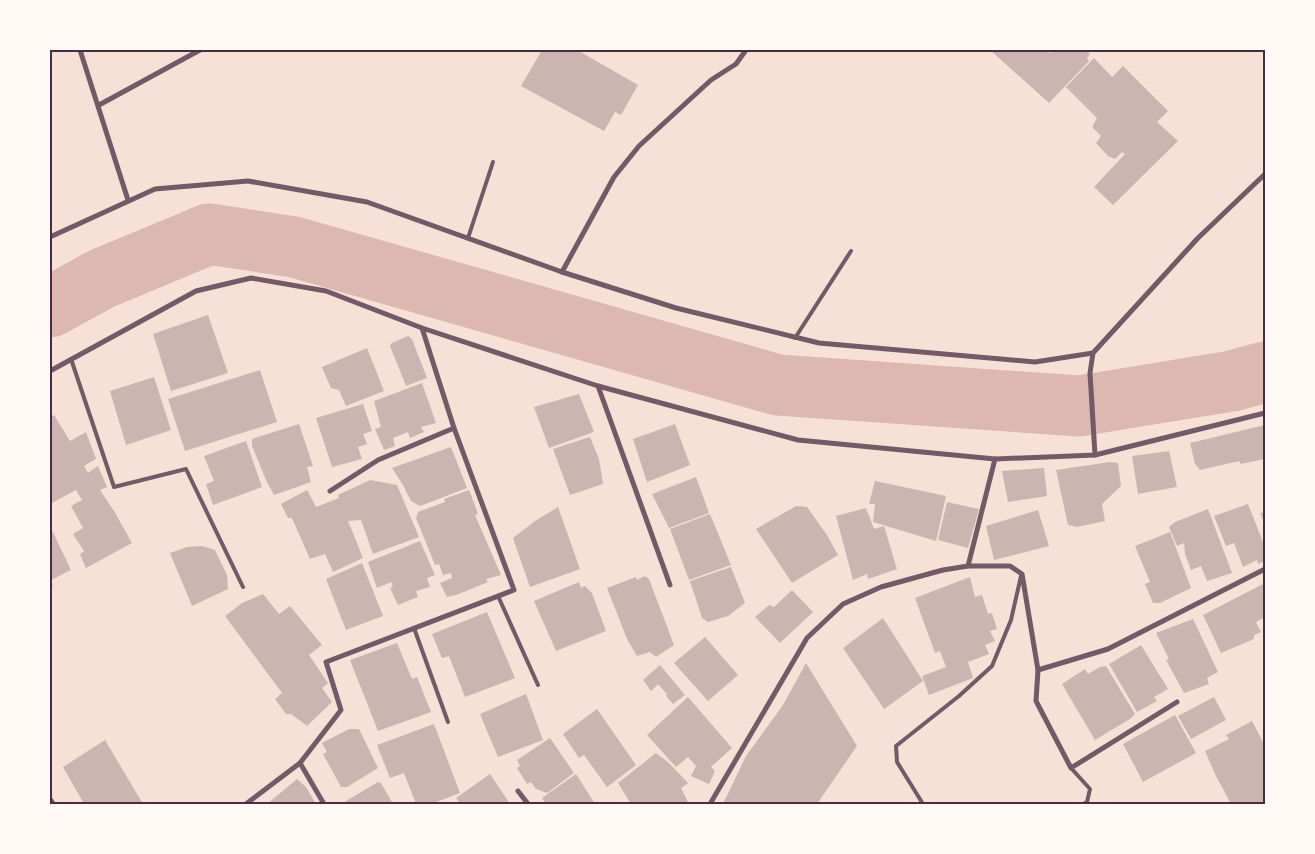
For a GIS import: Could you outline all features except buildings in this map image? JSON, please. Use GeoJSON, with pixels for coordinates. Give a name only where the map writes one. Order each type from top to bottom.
{"type":"FeatureCollection","features":[{"type":"Feature","properties":{"kind":"street"},"geometry":{"type":"LineString","coordinates":[[80,50],[99,104],[128,200]]}},
{"type":"Feature","properties":{"kind":"street"},"geometry":{"type":"LineString","coordinates":[[99,104],[200,50]]}},
{"type":"Feature","properties":{"kind":"street"},"geometry":{"type":"LineString","coordinates":[[562,272],[614,177],[639,146],[711,80],[736,64],[746,50]]}},
{"type":"Feature","properties":{"kind":"street"},"geometry":{"type":"LineString","coordinates":[[1095,455],[1090,372],[1093,353],[1198,238],[1265,174]]}},
{"type":"Feature","properties":{"kind":"street"},"geometry":{"type":"LineString","coordinates":[[50,237],[128,200],[156,189],[248,181],[367,202],[562,272],[676,308],[819,343],[1035,362],[1093,353]]}},
{"type":"Feature","properties":{"kind":"street"},"geometry":{"type":"LineString","coordinates":[[50,371],[196,290],[251,278],[326,291],[422,328],[598,386],[798,440],[995,459],[1095,455],[1265,413]]}},
{"type":"Feature","properties":{"kind":"street"},"geometry":{"type":"LineString","coordinates":[[246,804],[300,762],[342,710],[326,662],[514,590],[454,428],[422,328]]}},
{"type":"Feature","properties":{"kind":"street"},"geometry":{"type":"LineString","coordinates":[[598,386],[670,585]]}},
{"type":"Feature","properties":{"kind":"street"},"geometry":{"type":"LineString","coordinates":[[330,491],[378,460],[454,428]]}},
{"type":"Feature","properties":{"kind":"street"},"geometry":{"type":"LineString","coordinates":[[968,566],[995,459]]}},
{"type":"Feature","properties":{"kind":"street"},"geometry":{"type":"LineString","coordinates":[[710,804],[807,638],[843,604],[881,588],[943,570],[968,566],[1010,566],[1022,574],[1038,670],[1036,701],[1071,768],[1177,702]]}},
{"type":"Feature","properties":{"kind":"street"},"geometry":{"type":"LineString","coordinates":[[1038,670],[1108,649],[1265,569]]}},
{"type":"Feature","properties":{"kind":"street"},"geometry":{"type":"LineString","coordinates":[[300,762],[324,804]]}},
{"type":"Feature","properties":{"kind":"street"},"geometry":{"type":"LineString","coordinates":[[518,790],[528,804]]}},
{"type":"Feature","properties":{"kind":"lane"},"geometry":{"type":"LineString","coordinates":[[468,238],[493,162]]}},
{"type":"Feature","properties":{"kind":"lane"},"geometry":{"type":"LineString","coordinates":[[795,338],[851,251]]}},
{"type":"Feature","properties":{"kind":"lane"},"geometry":{"type":"LineString","coordinates":[[71,359],[114,487],[186,469],[243,587]]}},
{"type":"Feature","properties":{"kind":"lane"},"geometry":{"type":"LineString","coordinates":[[923,804],[897,762],[896,746],[959,696],[992,666],[1011,620],[1022,574]]}},
{"type":"Feature","properties":{"kind":"lane"},"geometry":{"type":"LineString","coordinates":[[498,596],[538,685]]}},
{"type":"Feature","properties":{"kind":"lane"},"geometry":{"type":"LineString","coordinates":[[414,628],[448,722]]}},
{"type":"Feature","properties":{"kind":"lane"},"geometry":{"type":"LineString","coordinates":[[1071,768],[1090,789],[1087,802],[1083,804]]}},
{"type":"Feature","properties":{"kind":"lane"},"geometry":{"type":"LineString","coordinates":[[50,798],[54,804]]}},
{"type":"Feature","properties":{"kind":"waterway"},"geometry":{"type":"LineString","coordinates":[[50,307],[101,279],[209,234],[294,247],[778,385],[1079,406],[1232,381],[1265,372]]}}]}
